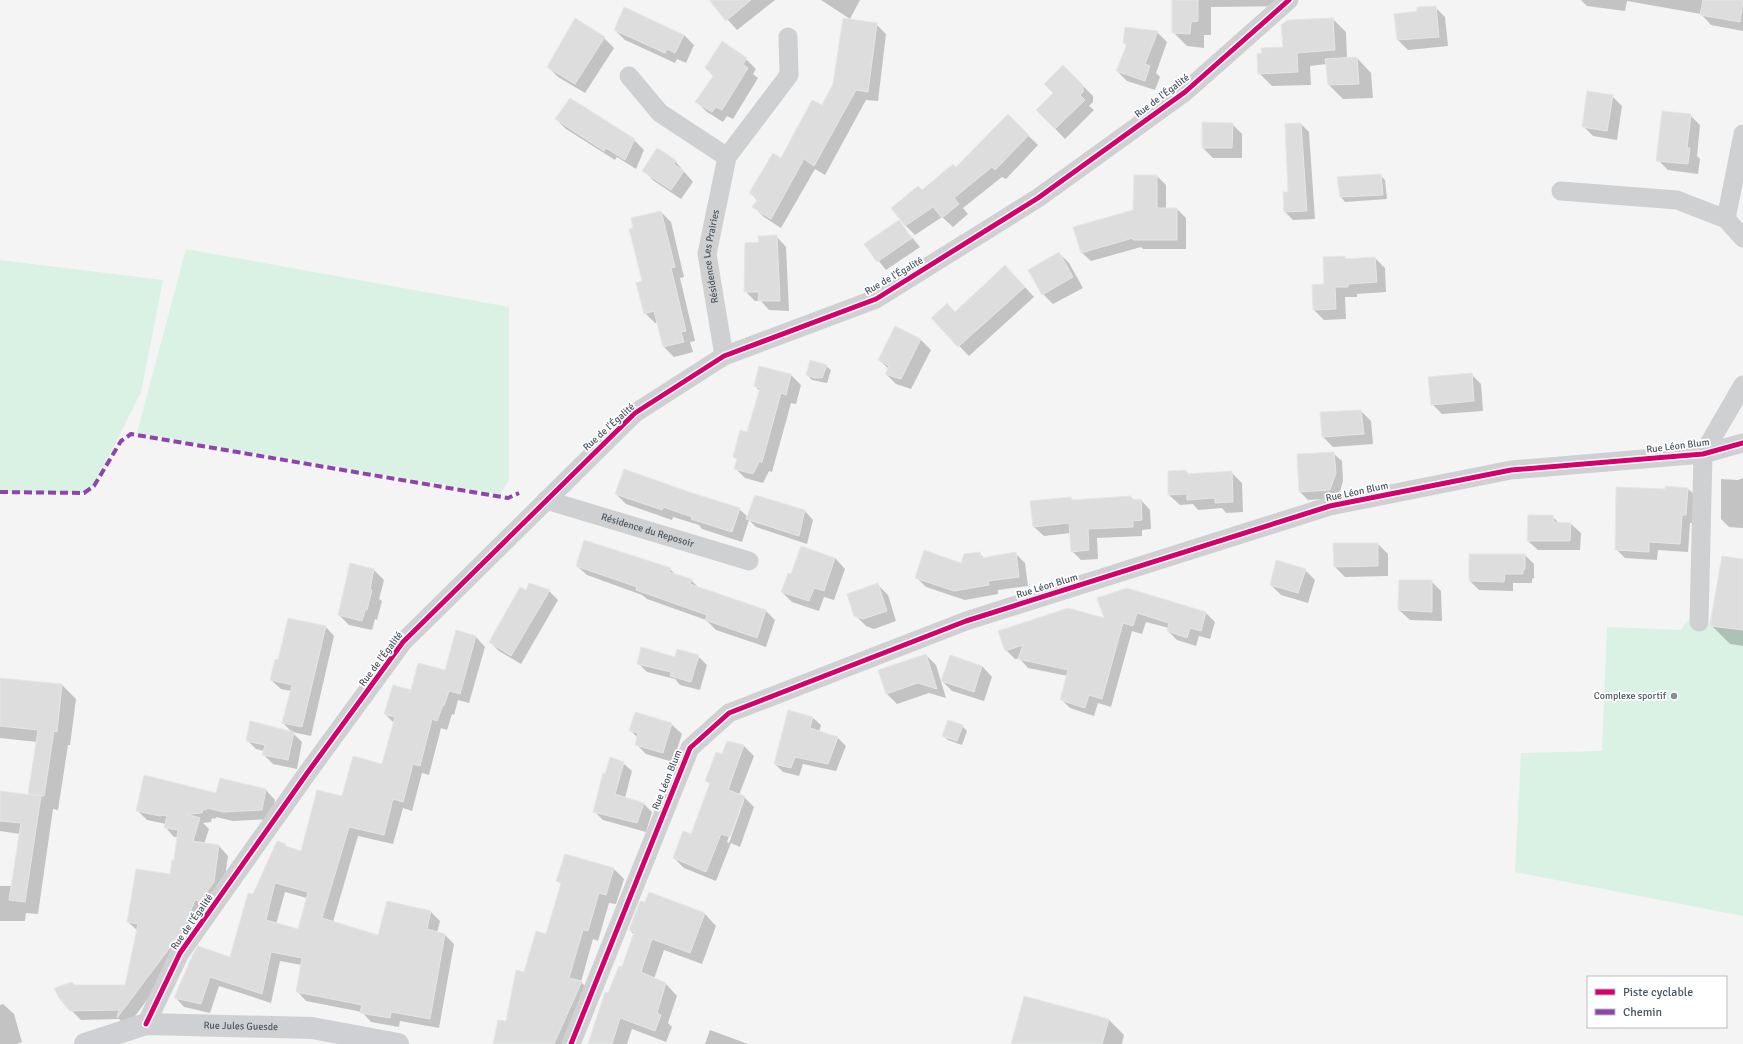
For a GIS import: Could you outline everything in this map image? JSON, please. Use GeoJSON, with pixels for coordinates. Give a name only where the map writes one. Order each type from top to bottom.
{"type":"FeatureCollection","features":[{"type":"Feature","properties":{"kind":"street","name":"Rue de l'Égalité"},"geometry":{"type":"LineString","coordinates":[[146,1024],[180,953],[308,772],[403,642],[635,413],[724,356],[876,299],[1038,198],[1185,92],[1289,0]]}},
{"type":"Feature","properties":{"kind":"street","name":"Résidence Les Prairies"},"geometry":{"type":"LineString","coordinates":[[724,356],[707,254],[727,158],[789,75],[788,37]]}},
{"type":"Feature","properties":{"kind":"street"},"geometry":{"type":"LineString","coordinates":[[629,76],[660,113],[727,158]]}},
{"type":"Feature","properties":{"kind":"street"},"geometry":{"type":"LineString","coordinates":[[1726,219],[1743,134]]}},
{"type":"Feature","properties":{"kind":"street"},"geometry":{"type":"LineString","coordinates":[[1561,191],[1677,200],[1726,219],[1743,238]]}},
{"type":"Feature","properties":{"kind":"street"},"geometry":{"type":"LineString","coordinates":[[1699,622],[1703,454],[1743,385]]}},
{"type":"Feature","properties":{"kind":"street","name":"Rue Léon Blum"},"geometry":{"type":"LineString","coordinates":[[571,1044],[690,748],[729,714],[966,621],[1330,506],[1511,470],[1703,454],[1743,443]]}},
{"type":"Feature","properties":{"kind":"street","name":"Résidence du Reposoir"},"geometry":{"type":"LineString","coordinates":[[546,500],[749,561]]}},
{"type":"Feature","properties":{"kind":"street","name":"Rue Jules Guesde"},"geometry":{"type":"LineString","coordinates":[[85,1044],[146,1024],[312,1028],[398,1044]]}},
{"type":"Feature","properties":{"kind":"green space"},"geometry":{"type":"Polygon","coordinates":[[[186,249],[509,307],[509,479],[501,494],[137,433],[186,249]]]}},
{"type":"Feature","properties":{"kind":"green space"},"geometry":{"type":"Polygon","coordinates":[[[0,260],[163,280],[141,392],[94,486],[84,493],[0,492],[0,260]]]}},
{"type":"Feature","properties":{"kind":"green space","name":"Complexe sportif"},"geometry":{"type":"Polygon","coordinates":[[[1722,556],[1743,559],[1743,916],[1515,872],[1521,753],[1602,751],[1607,627],[1681,630],[1687,621],[1709,625],[1722,556]]]}},
{"type":"Feature","properties":{"kind":"building"},"geometry":{"type":"Polygon","coordinates":[[[709,0],[751,0],[726,21],[709,0]]]}},
{"type":"Feature","properties":{"kind":"building"},"geometry":{"type":"Polygon","coordinates":[[[1172,0],[1198,0],[1198,21],[1191,22],[1190,34],[1172,33],[1172,0]]]}},
{"type":"Feature","properties":{"kind":"building"},"geometry":{"type":"Polygon","coordinates":[[[1703,0],[1743,0],[1740,22],[1700,15],[1703,0]]]}},
{"type":"Feature","properties":{"kind":"building"},"geometry":{"type":"Polygon","coordinates":[[[1436,6],[1439,37],[1397,40],[1394,14],[1417,11],[1417,7],[1436,6]]]}},
{"type":"Feature","properties":{"kind":"building"},"geometry":{"type":"Polygon","coordinates":[[[624,7],[684,35],[675,53],[667,49],[665,53],[614,30],[624,7]]]}},
{"type":"Feature","properties":{"kind":"building"},"geometry":{"type":"Polygon","coordinates":[[[575,18],[605,37],[575,84],[547,67],[575,18]]]}},
{"type":"Feature","properties":{"kind":"building"},"geometry":{"type":"Polygon","coordinates":[[[843,18],[877,23],[868,92],[856,90],[814,166],[804,159],[771,219],[752,207],[758,199],[749,193],[773,153],[781,158],[812,100],[822,105],[833,84],[843,18]]]}},
{"type":"Feature","properties":{"kind":"building"},"geometry":{"type":"Polygon","coordinates":[[[1333,18],[1335,50],[1297,53],[1298,72],[1258,74],[1257,54],[1262,53],[1261,48],[1283,47],[1281,25],[1288,20],[1333,18]]]}},
{"type":"Feature","properties":{"kind":"building"},"geometry":{"type":"Polygon","coordinates":[[[1125,27],[1158,31],[1145,64],[1150,66],[1145,81],[1116,71],[1127,44],[1123,43],[1125,27]]]}},
{"type":"Feature","properties":{"kind":"building"},"geometry":{"type":"Polygon","coordinates":[[[722,41],[747,58],[743,64],[748,68],[722,110],[716,107],[712,112],[695,102],[714,75],[705,68],[722,41]]]}},
{"type":"Feature","properties":{"kind":"building"},"geometry":{"type":"Polygon","coordinates":[[[1357,57],[1359,84],[1328,85],[1325,59],[1357,57]]]}},
{"type":"Feature","properties":{"kind":"building"},"geometry":{"type":"Polygon","coordinates":[[[1063,65],[1083,85],[1083,92],[1080,95],[1085,100],[1055,129],[1036,110],[1053,93],[1044,84],[1063,65]]]}},
{"type":"Feature","properties":{"kind":"building"},"geometry":{"type":"Polygon","coordinates":[[[1587,91],[1613,95],[1607,131],[1582,127],[1587,91]]]}},
{"type":"Feature","properties":{"kind":"building"},"geometry":{"type":"Polygon","coordinates":[[[570,98],[635,139],[625,160],[606,148],[604,151],[555,119],[570,98]]]}},
{"type":"Feature","properties":{"kind":"building"},"geometry":{"type":"Polygon","coordinates":[[[1662,111],[1691,114],[1687,148],[1690,148],[1688,164],[1656,161],[1662,111]]]}},
{"type":"Feature","properties":{"kind":"building"},"geometry":{"type":"Polygon","coordinates":[[[1008,114],[1029,135],[995,170],[992,167],[954,198],[959,204],[942,218],[933,207],[905,226],[891,208],[918,186],[922,190],[953,164],[956,167],[1008,114]]]}},
{"type":"Feature","properties":{"kind":"building"},"geometry":{"type":"Polygon","coordinates":[[[1202,122],[1233,123],[1232,148],[1202,148],[1202,122]]]}},
{"type":"Feature","properties":{"kind":"building"},"geometry":{"type":"Polygon","coordinates":[[[1301,123],[1307,211],[1284,212],[1283,192],[1288,192],[1285,124],[1301,123]]]}},
{"type":"Feature","properties":{"kind":"building"},"geometry":{"type":"Polygon","coordinates":[[[657,148],[676,160],[674,164],[684,171],[671,190],[642,171],[657,148]]]}},
{"type":"Feature","properties":{"kind":"building"},"geometry":{"type":"Polygon","coordinates":[[[1381,174],[1383,195],[1340,197],[1337,177],[1381,174]]]}},
{"type":"Feature","properties":{"kind":"building"},"geometry":{"type":"Polygon","coordinates":[[[1134,175],[1157,175],[1157,208],[1177,208],[1177,240],[1133,240],[1133,238],[1081,253],[1073,227],[1133,210],[1134,175]]]}},
{"type":"Feature","properties":{"kind":"building"},"geometry":{"type":"Polygon","coordinates":[[[661,211],[675,267],[671,268],[686,331],[681,332],[684,342],[663,347],[654,311],[644,314],[636,283],[642,281],[629,229],[633,228],[631,218],[661,211]]]}},
{"type":"Feature","properties":{"kind":"building"},"geometry":{"type":"Polygon","coordinates":[[[899,220],[912,238],[877,262],[864,244],[899,220]]]}},
{"type":"Feature","properties":{"kind":"building"},"geometry":{"type":"Polygon","coordinates":[[[777,235],[780,301],[758,301],[759,292],[744,292],[745,243],[759,242],[758,236],[777,235]]]}},
{"type":"Feature","properties":{"kind":"building"},"geometry":{"type":"Polygon","coordinates":[[[1059,252],[1073,277],[1042,295],[1028,270],[1059,252]]]}},
{"type":"Feature","properties":{"kind":"building"},"geometry":{"type":"Polygon","coordinates":[[[1345,256],[1345,259],[1375,257],[1377,282],[1348,284],[1348,287],[1335,287],[1336,309],[1313,310],[1312,285],[1324,284],[1323,257],[1345,256]]]}},
{"type":"Feature","properties":{"kind":"building"},"geometry":{"type":"Polygon","coordinates":[[[1005,265],[1025,287],[958,347],[931,318],[947,303],[955,312],[1005,265]]]}},
{"type":"Feature","properties":{"kind":"building"},"geometry":{"type":"Polygon","coordinates":[[[895,326],[921,339],[901,379],[885,374],[889,366],[878,360],[895,326]]]}},
{"type":"Feature","properties":{"kind":"building"},"geometry":{"type":"Polygon","coordinates":[[[810,360],[827,365],[822,378],[815,378],[806,375],[810,360]]]}},
{"type":"Feature","properties":{"kind":"building"},"geometry":{"type":"Polygon","coordinates":[[[759,366],[791,374],[786,395],[781,393],[762,462],[759,462],[753,474],[734,469],[737,459],[733,457],[740,430],[747,432],[760,388],[754,386],[759,366]]]}},
{"type":"Feature","properties":{"kind":"building"},"geometry":{"type":"Polygon","coordinates":[[[1472,373],[1474,401],[1431,405],[1428,377],[1472,373]]]}},
{"type":"Feature","properties":{"kind":"building"},"geometry":{"type":"Polygon","coordinates":[[[1361,410],[1364,434],[1322,437],[1320,412],[1361,410]]]}},
{"type":"Feature","properties":{"kind":"building"},"geometry":{"type":"Polygon","coordinates":[[[1334,452],[1336,473],[1330,490],[1299,492],[1297,454],[1334,452]]]}},
{"type":"Feature","properties":{"kind":"building"},"geometry":{"type":"Polygon","coordinates":[[[624,469],[740,508],[732,532],[691,519],[692,517],[663,507],[662,510],[615,494],[624,469]]]}},
{"type":"Feature","properties":{"kind":"building"},"geometry":{"type":"Polygon","coordinates":[[[1186,470],[1186,474],[1232,471],[1233,502],[1215,503],[1215,498],[1187,500],[1187,494],[1168,495],[1168,471],[1186,470]]]}},
{"type":"Feature","properties":{"kind":"building"},"geometry":{"type":"Polygon","coordinates":[[[1665,486],[1688,488],[1686,515],[1682,515],[1680,544],[1649,542],[1649,552],[1615,550],[1616,487],[1665,489],[1665,486]]]}},
{"type":"Feature","properties":{"kind":"building"},"geometry":{"type":"Polygon","coordinates":[[[755,495],[805,510],[799,536],[746,519],[755,495]]]}},
{"type":"Feature","properties":{"kind":"building"},"geometry":{"type":"Polygon","coordinates":[[[1131,496],[1131,500],[1141,499],[1142,520],[1133,521],[1133,527],[1088,529],[1089,550],[1071,552],[1069,523],[1033,527],[1030,501],[1071,497],[1072,500],[1131,496]]]}},
{"type":"Feature","properties":{"kind":"building"},"geometry":{"type":"Polygon","coordinates":[[[1528,515],[1553,515],[1554,522],[1571,523],[1570,541],[1527,541],[1528,515]]]}},
{"type":"Feature","properties":{"kind":"building"},"geometry":{"type":"Polygon","coordinates":[[[584,540],[671,568],[669,572],[692,579],[690,584],[766,610],[757,638],[705,620],[707,615],[636,590],[637,587],[576,566],[584,540]]]}},
{"type":"Feature","properties":{"kind":"building"},"geometry":{"type":"Polygon","coordinates":[[[1333,543],[1378,543],[1378,566],[1334,567],[1333,543]]]}},
{"type":"Feature","properties":{"kind":"building"},"geometry":{"type":"Polygon","coordinates":[[[801,546],[835,558],[824,591],[814,588],[809,601],[781,592],[788,573],[791,574],[801,546]]]}},
{"type":"Feature","properties":{"kind":"building"},"geometry":{"type":"Polygon","coordinates":[[[924,550],[961,563],[964,554],[980,552],[981,558],[1016,552],[1019,577],[988,581],[989,585],[954,591],[915,578],[924,550]]]}},
{"type":"Feature","properties":{"kind":"building"},"geometry":{"type":"Polygon","coordinates":[[[1469,554],[1525,554],[1525,569],[1523,570],[1523,574],[1505,574],[1504,582],[1469,581],[1469,554]]]}},
{"type":"Feature","properties":{"kind":"building"},"geometry":{"type":"Polygon","coordinates":[[[1722,556],[1743,559],[1743,630],[1710,626],[1722,556]]]}},
{"type":"Feature","properties":{"kind":"building"},"geometry":{"type":"Polygon","coordinates":[[[1276,560],[1306,569],[1298,593],[1270,585],[1276,560]]]}},
{"type":"Feature","properties":{"kind":"building"},"geometry":{"type":"Polygon","coordinates":[[[350,563],[374,569],[370,589],[372,590],[367,610],[365,610],[362,621],[338,615],[350,563]]]}},
{"type":"Feature","properties":{"kind":"building"},"geometry":{"type":"Polygon","coordinates":[[[1399,580],[1432,580],[1432,612],[1398,610],[1399,580]]]}},
{"type":"Feature","properties":{"kind":"building"},"geometry":{"type":"Polygon","coordinates":[[[529,583],[550,590],[511,656],[489,642],[520,587],[526,590],[529,583]]]}},
{"type":"Feature","properties":{"kind":"building"},"geometry":{"type":"Polygon","coordinates":[[[878,583],[887,611],[863,619],[854,616],[847,594],[878,583]]]}},
{"type":"Feature","properties":{"kind":"building"},"geometry":{"type":"Polygon","coordinates":[[[1127,588],[1206,612],[1201,631],[1190,628],[1187,638],[1167,631],[1169,623],[1137,613],[1133,626],[1123,623],[1102,699],[1089,695],[1085,708],[1060,700],[1068,670],[1018,659],[1023,645],[1005,651],[998,631],[1068,608],[1104,618],[1097,598],[1127,588]]]}},
{"type":"Feature","properties":{"kind":"building"},"geometry":{"type":"Polygon","coordinates":[[[288,618],[326,626],[302,727],[282,723],[292,685],[270,680],[275,659],[278,660],[288,618]]]}},
{"type":"Feature","properties":{"kind":"building"},"geometry":{"type":"Polygon","coordinates":[[[456,630],[476,636],[460,694],[449,691],[437,721],[432,719],[420,766],[413,764],[403,802],[393,799],[384,835],[349,827],[322,918],[378,935],[387,901],[431,911],[427,929],[445,934],[430,1019],[391,1012],[390,1018],[360,1013],[362,1005],[296,992],[302,958],[271,952],[262,994],[210,977],[201,1004],[174,998],[198,946],[230,957],[248,893],[253,894],[277,841],[286,844],[285,846],[301,851],[317,790],[342,796],[353,756],[382,764],[395,717],[384,714],[393,685],[411,690],[418,663],[445,670],[456,630]],[[275,883],[266,920],[298,929],[308,892],[275,883]]]}},
{"type":"Feature","properties":{"kind":"building"},"geometry":{"type":"Polygon","coordinates":[[[641,647],[675,657],[677,649],[699,655],[691,682],[670,676],[671,672],[637,664],[641,647]]]}},
{"type":"Feature","properties":{"kind":"building"},"geometry":{"type":"Polygon","coordinates":[[[926,654],[937,689],[918,683],[886,694],[878,670],[926,654]]]}},
{"type":"Feature","properties":{"kind":"building"},"geometry":{"type":"Polygon","coordinates":[[[950,655],[982,666],[974,692],[941,681],[950,655]]]}},
{"type":"Feature","properties":{"kind":"building"},"geometry":{"type":"Polygon","coordinates":[[[0,678],[62,684],[57,732],[54,731],[44,796],[28,794],[38,730],[0,726],[0,678]]]}},
{"type":"Feature","properties":{"kind":"building"},"geometry":{"type":"Polygon","coordinates":[[[788,710],[813,717],[810,728],[838,737],[828,764],[795,757],[791,768],[774,764],[788,710]]]}},
{"type":"Feature","properties":{"kind":"building"},"geometry":{"type":"Polygon","coordinates":[[[635,712],[672,723],[663,753],[635,745],[638,733],[629,731],[635,712]]]}},
{"type":"Feature","properties":{"kind":"building"},"geometry":{"type":"Polygon","coordinates":[[[948,720],[963,725],[957,741],[942,736],[948,720]]]}},
{"type":"Feature","properties":{"kind":"building"},"geometry":{"type":"Polygon","coordinates":[[[250,721],[294,732],[288,760],[262,755],[265,745],[246,741],[250,721]]]}},
{"type":"Feature","properties":{"kind":"building"},"geometry":{"type":"Polygon","coordinates":[[[727,741],[744,745],[728,790],[745,796],[730,837],[721,834],[706,872],[673,858],[683,831],[691,834],[710,783],[705,781],[716,752],[722,754],[727,741]]]}},
{"type":"Feature","properties":{"kind":"building"},"geometry":{"type":"Polygon","coordinates":[[[610,757],[624,762],[615,794],[644,803],[637,823],[593,812],[603,773],[605,774],[610,757]]]}},
{"type":"Feature","properties":{"kind":"building"},"geometry":{"type":"Polygon","coordinates":[[[144,775],[216,793],[220,778],[266,789],[262,810],[223,812],[207,808],[206,810],[203,809],[202,813],[187,814],[200,818],[193,841],[219,845],[214,882],[200,901],[195,900],[183,930],[117,1018],[119,1010],[70,1011],[59,998],[54,988],[72,982],[74,985],[125,985],[138,924],[127,922],[136,869],[170,874],[172,860],[174,860],[178,830],[164,828],[167,815],[160,816],[136,811],[144,775]]]}},
{"type":"Feature","properties":{"kind":"building"},"geometry":{"type":"Polygon","coordinates":[[[0,791],[41,796],[25,902],[9,900],[21,823],[0,821],[0,791]]]}},
{"type":"Feature","properties":{"kind":"building"},"geometry":{"type":"Polygon","coordinates":[[[565,854],[614,868],[606,895],[599,893],[588,931],[583,930],[569,978],[582,981],[554,1044],[493,1044],[498,1020],[506,1021],[516,970],[524,972],[536,931],[546,934],[561,883],[556,881],[565,854]]]}},
{"type":"Feature","properties":{"kind":"building"},"geometry":{"type":"Polygon","coordinates":[[[649,892],[705,913],[690,953],[652,939],[641,972],[666,983],[657,1013],[661,1015],[655,1031],[620,1018],[612,1044],[588,1044],[605,992],[608,993],[619,966],[622,967],[634,932],[629,930],[640,901],[645,902],[649,892]]]}},
{"type":"Feature","properties":{"kind":"building"},"geometry":{"type":"Polygon","coordinates":[[[1024,996],[1109,1019],[1102,1044],[1011,1044],[1024,996]]]}},
{"type":"Feature","properties":{"kind":"marked path"},"geometry":{"type":"LineString","coordinates":[[0,492],[84,493],[94,486],[121,441],[131,434],[508,498],[519,493]]}},
{"type":"Feature","properties":{"kind":"cycle path"},"geometry":{"type":"LineString","coordinates":[[146,1024],[180,953],[308,772],[403,642],[635,413],[724,356],[876,299],[1038,198],[1185,92],[1289,0]]}},
{"type":"Feature","properties":{"kind":"cycle path"},"geometry":{"type":"LineString","coordinates":[[571,1044],[690,748],[729,713],[966,621],[1330,506],[1511,470],[1703,454],[1743,443]]}},
{"type":"Feature","properties":{"kind":"place","name":"Complexe sportif"},"geometry":{"type":"Point","coordinates":[1674,696]}}]}
